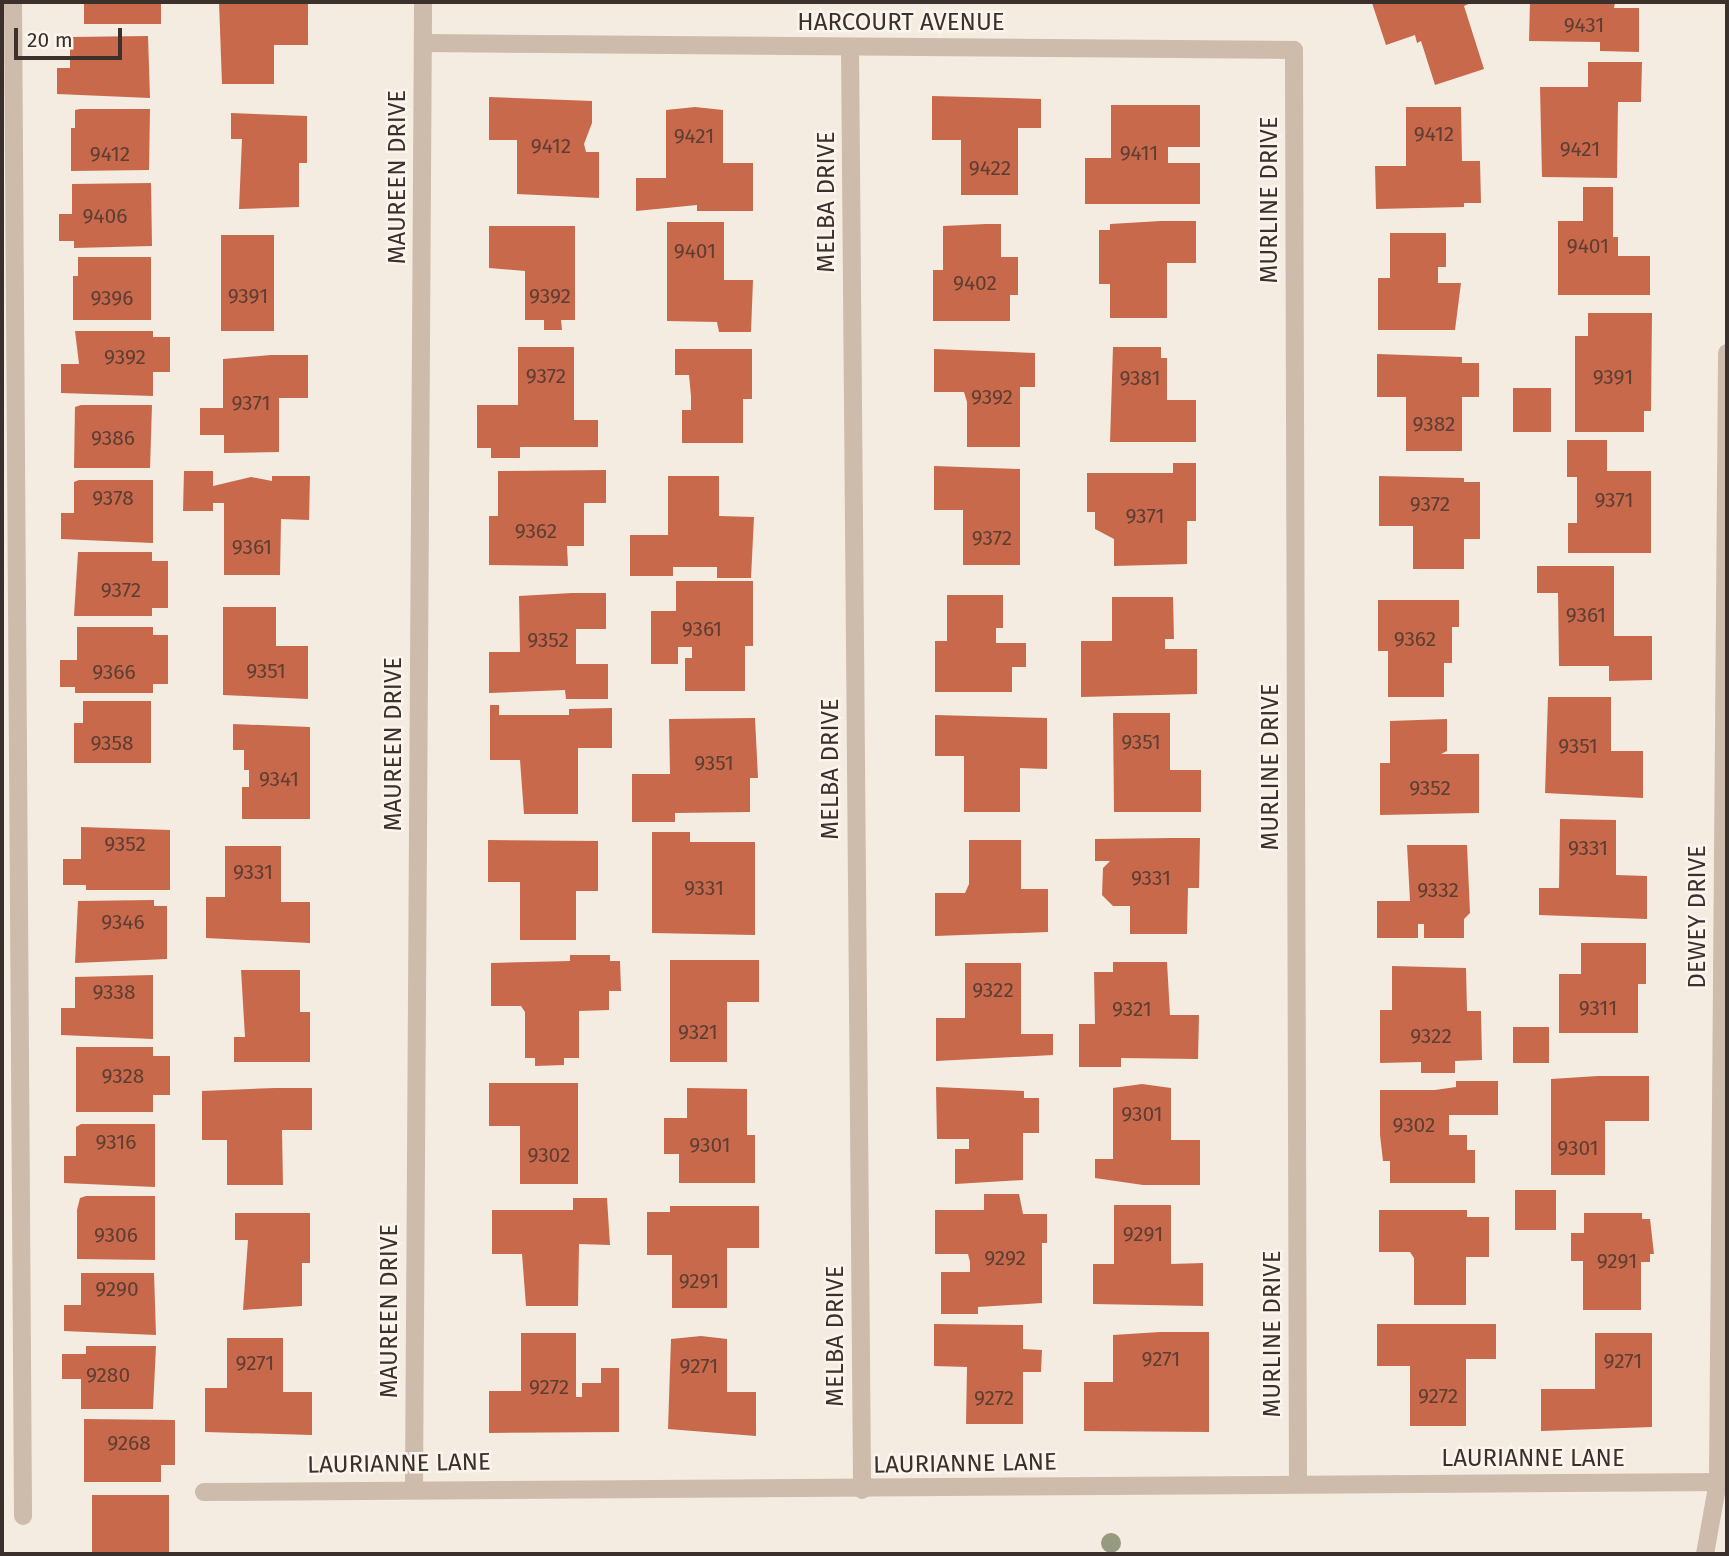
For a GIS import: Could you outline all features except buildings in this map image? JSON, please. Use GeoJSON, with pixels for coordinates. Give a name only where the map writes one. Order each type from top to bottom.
{"type":"FeatureCollection","features":[{"type":"Feature","properties":{"kind":"street"},"geometry":{"type":"LineString","coordinates":[[13,2],[9,803],[23,1516]]}},
{"type":"Feature","properties":{"kind":"street","name":"MAUREEN DRIVE"},"geometry":{"type":"LineString","coordinates":[[414,1488],[423,2]]}},
{"type":"Feature","properties":{"kind":"street","name":"HARCOURT AVENUE"},"geometry":{"type":"LineString","coordinates":[[424,43],[1294,50]]}},
{"type":"Feature","properties":{"kind":"street","name":"MELBA DRIVE"},"geometry":{"type":"LineString","coordinates":[[850,47],[862,1490]]}},
{"type":"Feature","properties":{"kind":"street","name":"MURLINE DRIVE"},"geometry":{"type":"LineString","coordinates":[[1294,50],[1298,1484]]}},
{"type":"Feature","properties":{"kind":"street","name":"DEWEY DRIVE"},"geometry":{"type":"LineString","coordinates":[[1705,1554],[1723,1482],[1727,353]]}},
{"type":"Feature","properties":{"kind":"street","name":"LAURIANNE LANE"},"geometry":{"type":"LineString","coordinates":[[204,1492],[414,1488],[862,1490],[1723,1482]]}}]}
